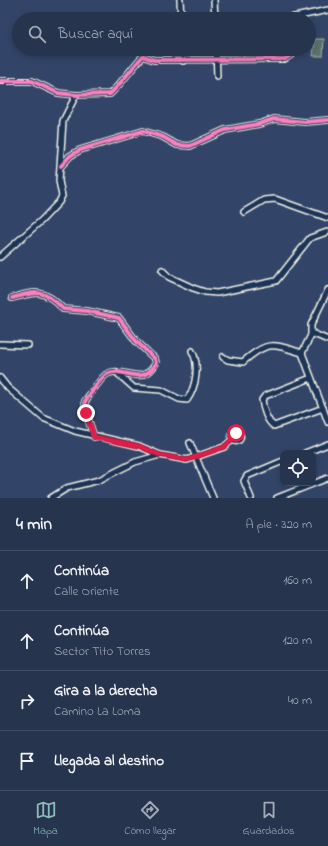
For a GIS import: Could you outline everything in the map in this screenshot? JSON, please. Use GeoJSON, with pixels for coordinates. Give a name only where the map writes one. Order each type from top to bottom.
{"type":"FeatureCollection","features":[{"type":"Feature","properties":{"kind":"street"},"geometry":{"type":"LineString","coordinates":[[180,0],[181,12]]}},
{"type":"Feature","properties":{"kind":"street"},"geometry":{"type":"LineString","coordinates":[[214,0],[215,12]]}},
{"type":"Feature","properties":{"kind":"street"},"geometry":{"type":"LineString","coordinates":[[316,13],[328,10]]}},
{"type":"Feature","properties":{"kind":"street"},"geometry":{"type":"LineString","coordinates":[[0,81],[32,82],[58,93],[76,95],[110,94],[124,81],[143,56],[154,60],[183,61],[285,59],[290,56]]}},
{"type":"Feature","properties":{"kind":"street"},"geometry":{"type":"LineString","coordinates":[[183,56],[183,61]]}},
{"type":"Feature","properties":{"kind":"street"},"geometry":{"type":"LineString","coordinates":[[217,56],[217,76]]}},
{"type":"Feature","properties":{"kind":"street"},"geometry":{"type":"LineString","coordinates":[[0,257],[42,220],[59,202],[62,196],[59,181],[64,121],[76,95]]}},
{"type":"Feature","properties":{"kind":"street"},"geometry":{"type":"LineString","coordinates":[[61,166],[70,156],[80,150],[143,131],[163,137],[177,145],[190,146],[225,130],[259,124],[274,119],[305,122],[328,120]]}},
{"type":"Feature","properties":{"kind":"street"},"geometry":{"type":"LineString","coordinates":[[244,212],[264,200],[275,199],[328,218]]}},
{"type":"Feature","properties":{"kind":"street"},"geometry":{"type":"LineString","coordinates":[[162,270],[169,277],[205,292],[217,293],[276,281],[310,238],[328,234],[328,226]]}},
{"type":"Feature","properties":{"kind":"street"},"geometry":{"type":"LineString","coordinates":[[328,290],[311,325],[311,334],[302,353],[328,422]]}},
{"type":"Feature","properties":{"kind":"street"},"geometry":{"type":"LineString","coordinates":[[12,298],[40,292],[53,298],[63,308],[87,311],[119,318],[136,341],[154,359],[156,363],[145,374],[137,377],[115,372],[107,374],[85,401],[86,413],[94,437]]}},
{"type":"Feature","properties":{"kind":"street"},"geometry":{"type":"LineString","coordinates":[[311,334],[328,340]]}},
{"type":"Feature","properties":{"kind":"street"},"geometry":{"type":"LineString","coordinates":[[0,344],[28,345]]}},
{"type":"Feature","properties":{"kind":"street"},"geometry":{"type":"LineString","coordinates":[[223,357],[228,360],[243,362],[255,352],[273,344],[302,353]]}},
{"type":"Feature","properties":{"kind":"street"},"geometry":{"type":"LineString","coordinates":[[115,372],[134,388],[161,390],[179,399],[187,400],[192,394],[197,368],[196,358],[192,351]]}},
{"type":"Feature","properties":{"kind":"street"},"geometry":{"type":"LineString","coordinates":[[0,378],[8,388],[43,418],[75,431],[94,437],[139,446],[160,455],[187,460],[224,447],[232,440]]}},
{"type":"Feature","properties":{"kind":"street"},"geometry":{"type":"LineString","coordinates":[[311,378],[265,396],[262,400],[262,405],[270,424],[274,426],[323,408]]}},
{"type":"Feature","properties":{"kind":"street"},"geometry":{"type":"LineString","coordinates":[[190,443],[213,498]]}},
{"type":"Feature","properties":{"kind":"street"},"geometry":{"type":"LineString","coordinates":[[313,450],[328,444]]}},
{"type":"Feature","properties":{"kind":"street"},"geometry":{"type":"LineString","coordinates":[[51,498],[67,488],[99,480],[135,462],[160,455]]}},
{"type":"Feature","properties":{"kind":"street"},"geometry":{"type":"LineString","coordinates":[[251,498],[244,481],[247,476],[280,462]]}},
{"type":"Feature","properties":{"kind":"street"},"geometry":{"type":"LineString","coordinates":[[277,498],[328,478]]}},
{"type":"Feature","properties":{"kind":"green space"},"geometry":{"type":"Polygon","coordinates":[[[316,39],[324,39],[323,56],[316,56],[316,39]]]}},
{"type":"Feature","properties":{"kind":"cycle path"},"geometry":{"type":"LineString","coordinates":[[0,81],[32,81],[58,93],[76,95],[110,94],[143,56]]}},
{"type":"Feature","properties":{"kind":"cycle path"},"geometry":{"type":"LineString","coordinates":[[143,56],[154,60],[285,59],[290,56]]}},
{"type":"Feature","properties":{"kind":"cycle path"},"geometry":{"type":"LineString","coordinates":[[61,166],[70,156],[80,150],[143,131],[163,137],[177,145],[190,146],[225,130],[259,124],[274,119],[305,122],[328,120]]}},
{"type":"Feature","properties":{"kind":"cycle path"},"geometry":{"type":"LineString","coordinates":[[12,298],[40,293],[57,302],[63,309],[87,311],[119,318],[136,341],[155,359],[156,363],[150,371],[144,374],[138,376],[113,372],[107,374],[99,382],[85,401],[86,413],[94,437]]}},
{"type":"Feature","properties":{"kind":"route"},"geometry":{"type":"LineString","coordinates":[[86,413],[94,437],[139,446],[160,455],[168,455],[187,460],[224,447],[232,440],[231,436],[233,433],[236,433]]}}]}
